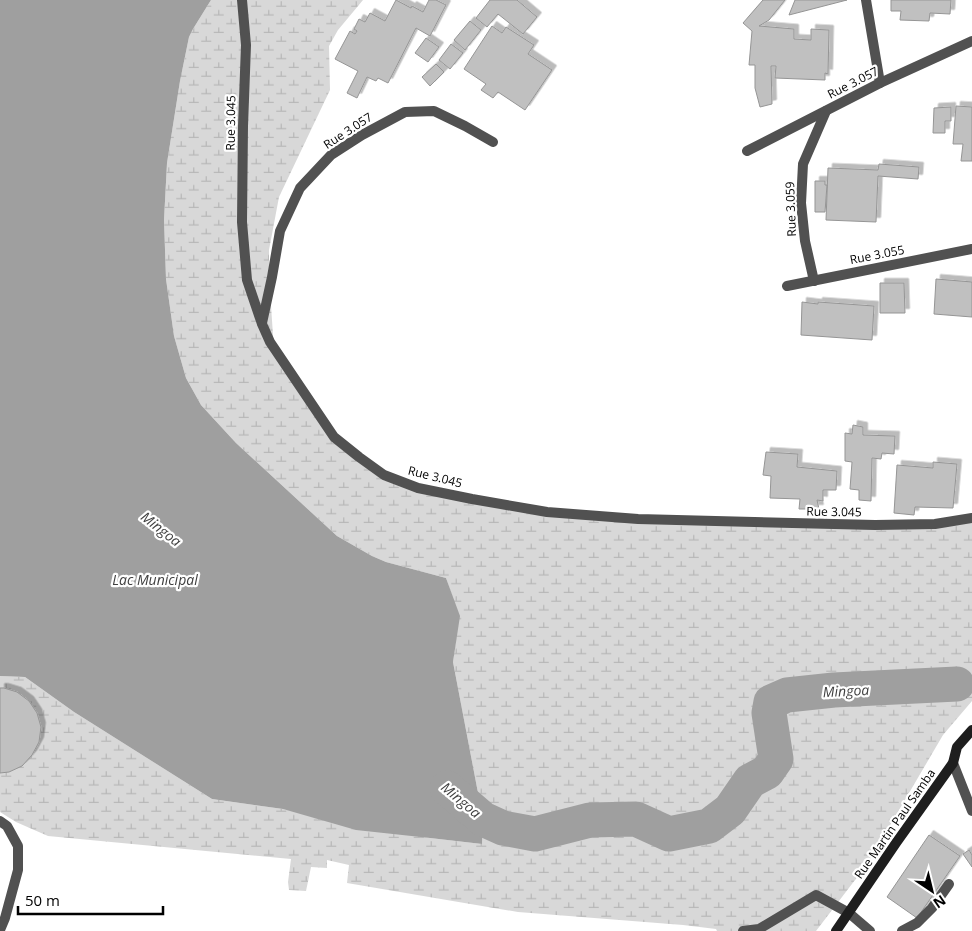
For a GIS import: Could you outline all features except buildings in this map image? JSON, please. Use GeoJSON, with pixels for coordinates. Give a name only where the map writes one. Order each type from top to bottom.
{"type":"FeatureCollection","features":[{"type":"Feature","properties":{"kind":"main road","name":"Rue Martin Paul Samba"},"geometry":{"type":"LineString","coordinates":[[836,931],[953,763],[957,747],[972,730]]}},
{"type":"Feature","properties":{"kind":"street","name":"Rue 3.045"},"geometry":{"type":"LineString","coordinates":[[242,0],[246,45],[242,222],[247,280],[270,342],[334,437],[384,475],[418,488],[547,512],[638,519],[874,525],[934,524],[972,518]]}},
{"type":"Feature","properties":{"kind":"street"},"geometry":{"type":"LineString","coordinates":[[866,0],[880,83]]}},
{"type":"Feature","properties":{"kind":"street","name":"Rue 3.057"},"geometry":{"type":"LineString","coordinates":[[747,150],[880,83],[972,40]]}},
{"type":"Feature","properties":{"kind":"street","name":"Rue 3.059"},"geometry":{"type":"LineString","coordinates":[[814,281],[805,241],[801,203],[804,164],[826,111]]}},
{"type":"Feature","properties":{"kind":"street","name":"Rue 3.057"},"geometry":{"type":"LineString","coordinates":[[262,324],[280,231],[300,188],[330,156],[362,135],[404,112],[434,112],[465,126],[492,142]]}},
{"type":"Feature","properties":{"kind":"street","name":"Rue 3.055"},"geometry":{"type":"LineString","coordinates":[[787,286],[972,249]]}},
{"type":"Feature","properties":{"kind":"street"},"geometry":{"type":"LineString","coordinates":[[953,763],[972,811]]}},
{"type":"Feature","properties":{"kind":"street"},"geometry":{"type":"LineString","coordinates":[[0,821],[7,826],[18,846],[18,870],[0,930]]}},
{"type":"Feature","properties":{"kind":"street"},"geometry":{"type":"LineString","coordinates":[[902,931],[917,923],[932,908],[949,884]]}},
{"type":"Feature","properties":{"kind":"street"},"geometry":{"type":"LineString","coordinates":[[742,931],[759,929],[816,895],[849,913],[870,931]]}},
{"type":"Feature","properties":{"kind":"green space"},"geometry":{"type":"Polygon","coordinates":[[[211,0],[363,0],[338,30],[329,46],[330,90],[279,197],[269,250],[269,276],[274,350],[322,423],[383,480],[480,504],[608,516],[934,522],[972,517],[972,701],[943,735],[868,863],[816,931],[717,931],[716,929],[683,925],[518,912],[347,883],[349,865],[327,860],[327,868],[311,867],[306,891],[289,890],[288,882],[291,859],[48,836],[16,822],[0,812],[0,676],[25,677],[74,712],[212,799],[283,809],[430,838],[482,844],[483,819],[453,662],[459,616],[446,578],[386,562],[337,536],[236,443],[201,405],[186,378],[174,336],[166,279],[164,220],[167,163],[189,37],[211,0]]]}},
{"type":"Feature","properties":{"kind":"water","name":"Lac Municipal"},"geometry":{"type":"Polygon","coordinates":[[[0,0],[211,0],[189,37],[167,163],[164,220],[166,279],[174,336],[186,378],[201,405],[236,443],[337,536],[386,562],[446,578],[460,616],[453,662],[483,819],[482,844],[356,830],[283,809],[212,799],[74,712],[25,677],[0,676],[0,0]]]}},
{"type":"Feature","properties":{"kind":"waterway","name":"Mingoa"},"geometry":{"type":"LineString","coordinates":[[447,788],[483,819],[503,828],[535,834],[590,820],[636,819],[669,834],[709,826],[730,810],[750,781],[767,772],[776,759],[769,713],[771,702],[787,695],[834,690],[957,684]]}}]}
